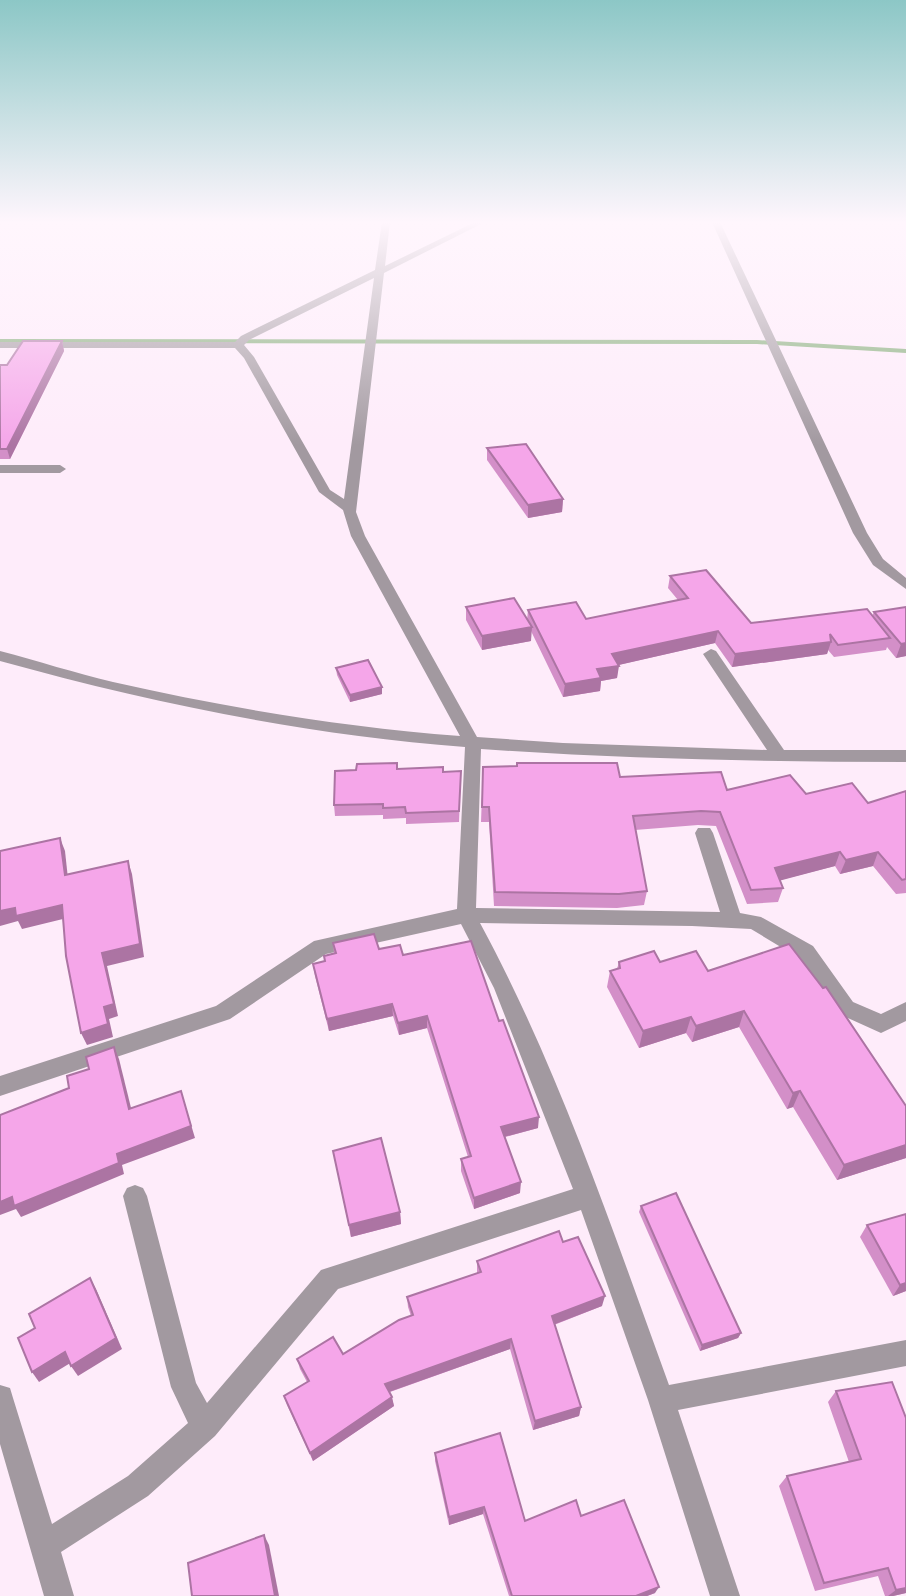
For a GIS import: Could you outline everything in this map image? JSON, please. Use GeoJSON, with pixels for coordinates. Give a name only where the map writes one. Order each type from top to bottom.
{"type":"FeatureCollection","features":[{"type":"Feature","properties":{"kind":"street"},"geometry":{"type":"LineString","coordinates":[[238,345],[244,338],[328,296]]}},
{"type":"Feature","properties":{"kind":"street"},"geometry":{"type":"LineString","coordinates":[[377,296],[349,508],[358,536],[472,744],[466,915],[504,987],[588,1196],[662,1400],[725,1596]]}},
{"type":"Feature","properties":{"kind":"street"},"geometry":{"type":"LineString","coordinates":[[750,296],[860,533],[878,562],[906,585]]}},
{"type":"Feature","properties":{"kind":"street"},"geometry":{"type":"LineString","coordinates":[[0,345],[238,345],[249,357],[325,492],[349,508]]}},
{"type":"Feature","properties":{"kind":"street"},"geometry":{"type":"LineString","coordinates":[[0,469],[61,469]]}},
{"type":"Feature","properties":{"kind":"street"},"geometry":{"type":"LineString","coordinates":[[711,654],[780,757]]}},
{"type":"Feature","properties":{"kind":"street"},"geometry":{"type":"LineString","coordinates":[[0,656],[68,677],[181,703],[472,744],[780,757],[906,755]]}},
{"type":"Feature","properties":{"kind":"street"},"geometry":{"type":"LineString","coordinates":[[704,833],[733,921]]}},
{"type":"Feature","properties":{"kind":"street"},"geometry":{"type":"LineString","coordinates":[[0,1086],[223,1013],[321,947],[466,915],[754,922],[806,952],[846,1008],[880,1024],[906,1011]]}},
{"type":"Feature","properties":{"kind":"street"},"geometry":{"type":"LineString","coordinates":[[135,1196],[184,1387],[205,1426]]}},
{"type":"Feature","properties":{"kind":"street"},"geometry":{"type":"LineString","coordinates":[[44,1546],[138,1486],[205,1426],[330,1279],[588,1196]]}},
{"type":"Feature","properties":{"kind":"street"},"geometry":{"type":"LineString","coordinates":[[662,1400],[906,1353]]}},
{"type":"Feature","properties":{"kind":"street"},"geometry":{"type":"LineString","coordinates":[[0,1398],[60,1596]]}},
{"type":"Feature","properties":{"kind":"building"},"geometry":{"type":"Polygon","coordinates":[[[23,341],[62,341],[7,449],[0,449],[0,365],[7,365],[23,341]]]}},
{"type":"Feature","properties":{"kind":"building"},"geometry":{"type":"Polygon","coordinates":[[[526,444],[563,499],[528,505],[487,448],[526,444]]]}},
{"type":"Feature","properties":{"kind":"building"},"geometry":{"type":"Polygon","coordinates":[[[706,570],[751,623],[867,609],[890,638],[838,645],[830,634],[831,642],[735,654],[718,631],[612,654],[619,666],[597,669],[601,678],[565,684],[528,610],[576,602],[586,619],[688,598],[670,576],[706,570]]]}},
{"type":"Feature","properties":{"kind":"building"},"geometry":{"type":"Polygon","coordinates":[[[514,598],[532,627],[482,636],[466,607],[514,598]]]}},
{"type":"Feature","properties":{"kind":"building"},"geometry":{"type":"Polygon","coordinates":[[[906,607],[906,643],[901,644],[874,612],[906,607]]]}},
{"type":"Feature","properties":{"kind":"building"},"geometry":{"type":"Polygon","coordinates":[[[368,660],[382,687],[350,695],[336,668],[368,660]]]}},
{"type":"Feature","properties":{"kind":"building"},"geometry":{"type":"Polygon","coordinates":[[[397,763],[397,769],[443,767],[443,772],[461,771],[459,811],[406,813],[405,807],[383,808],[383,804],[334,805],[335,771],[356,770],[357,764],[397,763]]]}},
{"type":"Feature","properties":{"kind":"building"},"geometry":{"type":"Polygon","coordinates":[[[517,763],[617,763],[620,777],[721,772],[727,790],[790,775],[806,794],[852,783],[868,803],[906,791],[906,879],[902,880],[878,852],[846,860],[840,852],[775,868],[783,888],[751,890],[720,812],[701,811],[633,816],[647,891],[619,894],[495,892],[489,807],[482,807],[483,767],[517,766],[517,763]]]}},
{"type":"Feature","properties":{"kind":"building"},"geometry":{"type":"Polygon","coordinates":[[[60,838],[65,875],[128,861],[140,944],[102,953],[114,1004],[104,1007],[108,1024],[81,1033],[66,956],[62,905],[16,916],[15,908],[0,911],[0,851],[60,838]]]}},
{"type":"Feature","properties":{"kind":"building"},"geometry":{"type":"Polygon","coordinates":[[[374,934],[379,949],[400,945],[403,955],[471,941],[499,1021],[503,1020],[539,1117],[501,1127],[521,1182],[474,1198],[461,1159],[471,1156],[427,1016],[398,1023],[392,1004],[327,1019],[313,964],[325,961],[324,956],[336,953],[333,943],[374,934]]]}},
{"type":"Feature","properties":{"kind":"building"},"geometry":{"type":"Polygon","coordinates":[[[789,944],[823,988],[826,987],[906,1106],[906,1145],[844,1165],[800,1091],[793,1093],[744,1011],[696,1026],[691,1017],[643,1031],[610,971],[620,968],[619,962],[654,951],[660,962],[696,951],[708,971],[789,944]]]}},
{"type":"Feature","properties":{"kind":"building"},"geometry":{"type":"Polygon","coordinates":[[[114,1047],[129,1109],[181,1091],[191,1126],[117,1154],[119,1163],[14,1206],[12,1197],[0,1202],[0,1115],[69,1088],[67,1076],[89,1069],[86,1057],[114,1047]]]}},
{"type":"Feature","properties":{"kind":"building"},"geometry":{"type":"Polygon","coordinates":[[[381,1138],[400,1212],[349,1225],[333,1151],[381,1138]]]}},
{"type":"Feature","properties":{"kind":"building"},"geometry":{"type":"Polygon","coordinates":[[[676,1193],[741,1333],[702,1345],[641,1206],[676,1193]]]}},
{"type":"Feature","properties":{"kind":"building"},"geometry":{"type":"Polygon","coordinates":[[[906,1214],[906,1283],[900,1285],[867,1225],[906,1214]]]}},
{"type":"Feature","properties":{"kind":"building"},"geometry":{"type":"Polygon","coordinates":[[[559,1231],[563,1242],[578,1237],[605,1296],[552,1316],[581,1407],[535,1421],[511,1339],[385,1384],[392,1397],[310,1453],[284,1396],[309,1381],[297,1359],[333,1337],[343,1354],[399,1320],[413,1315],[407,1297],[481,1272],[477,1261],[559,1231]]]}},
{"type":"Feature","properties":{"kind":"building"},"geometry":{"type":"Polygon","coordinates":[[[90,1278],[116,1338],[71,1366],[65,1352],[32,1372],[18,1338],[35,1328],[29,1314],[90,1278]]]}},
{"type":"Feature","properties":{"kind":"building"},"geometry":{"type":"Polygon","coordinates":[[[892,1382],[906,1418],[906,1588],[896,1590],[888,1568],[824,1583],[787,1476],[861,1459],[836,1391],[892,1382]]]}},
{"type":"Feature","properties":{"kind":"building"},"geometry":{"type":"Polygon","coordinates":[[[500,1433],[525,1521],[576,1500],[581,1516],[624,1500],[659,1587],[636,1596],[512,1596],[484,1507],[449,1517],[435,1453],[500,1433]]]}},
{"type":"Feature","properties":{"kind":"building"},"geometry":{"type":"Polygon","coordinates":[[[264,1535],[275,1596],[192,1596],[188,1563],[264,1535]]]}},
{"type":"Feature","properties":{"kind":"waterway"},"geometry":{"type":"LineString","coordinates":[[0,341],[757,342],[906,351]]}}]}
